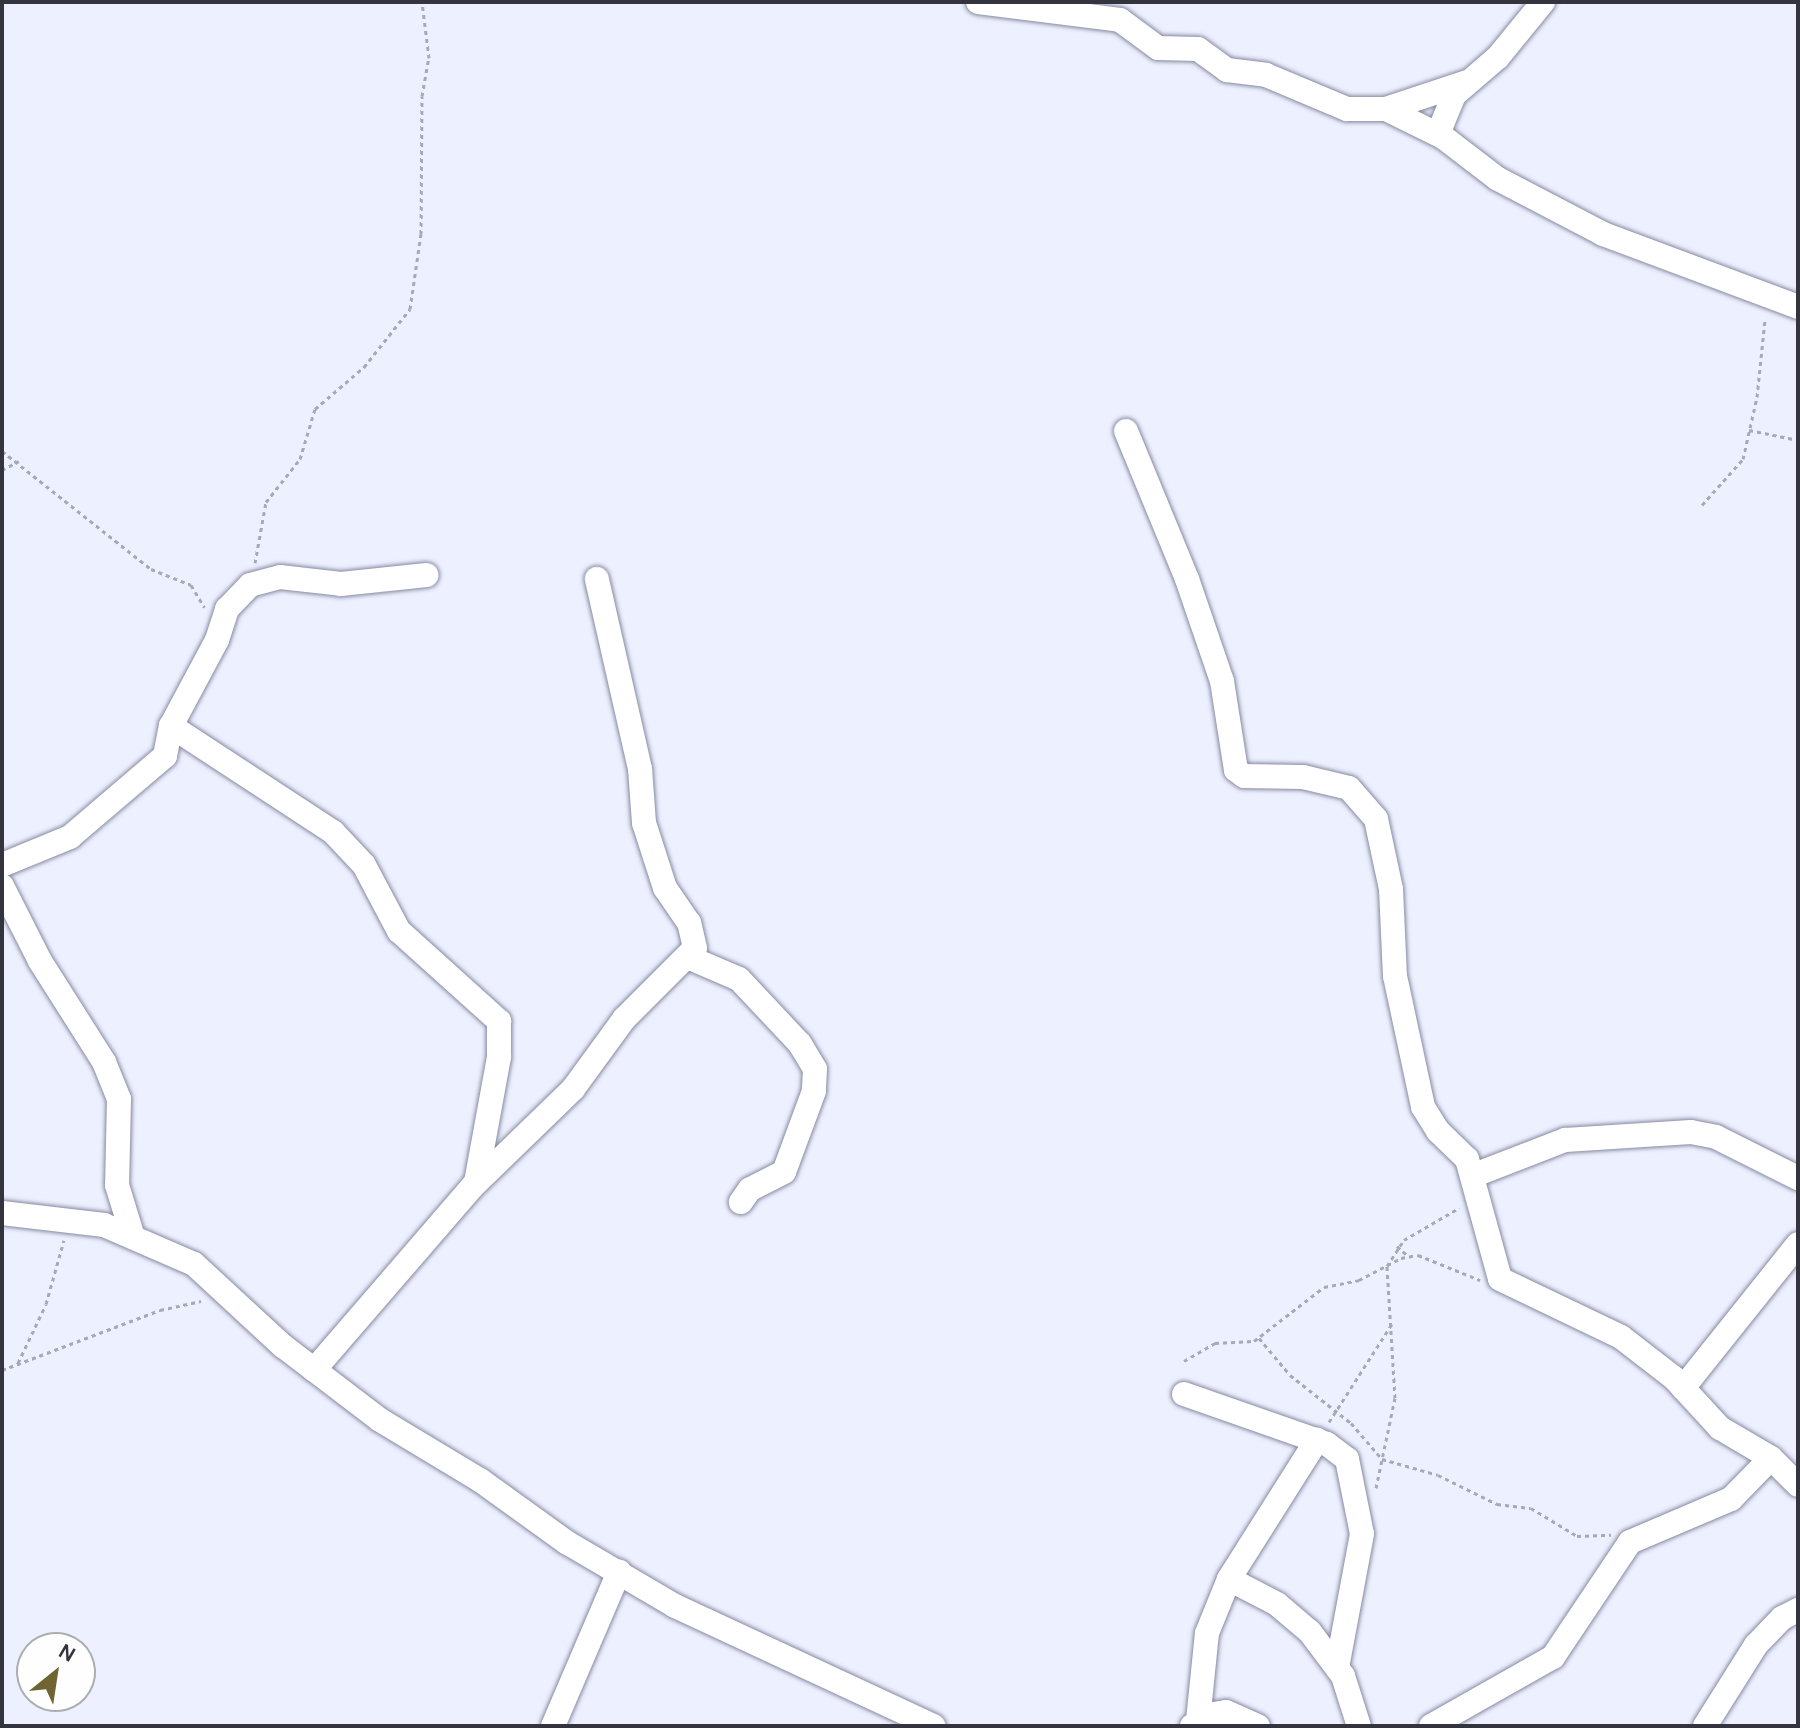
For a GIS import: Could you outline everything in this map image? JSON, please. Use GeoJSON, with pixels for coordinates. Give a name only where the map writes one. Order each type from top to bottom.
{"type":"FeatureCollection","features":[{"type":"Feature","properties":{"kind":"street"},"geometry":{"type":"LineString","coordinates":[[978,2],[1120,20],[1158,48],[1198,49],[1227,70],[1266,75],[1333,106],[1386,109],[1467,82]]}},
{"type":"Feature","properties":{"kind":"street"},"geometry":{"type":"LineString","coordinates":[[1438,134],[1451,99],[1498,57],[1543,2]]}},
{"type":"Feature","properties":{"kind":"street"},"geometry":{"type":"LineString","coordinates":[[1386,109],[1438,134],[1498,179],[1603,234],[1798,307]]}},
{"type":"Feature","properties":{"kind":"street"},"geometry":{"type":"LineString","coordinates":[[1126,431],[1187,579],[1222,681],[1236,770],[1244,776],[1303,777],[1349,788],[1376,819],[1391,889],[1395,976],[1423,1107],[1438,1131],[1467,1159],[1500,1279],[1607,1328],[1683,1388],[1720,1428],[1771,1458],[1798,1485]]}},
{"type":"Feature","properties":{"kind":"street"},"geometry":{"type":"LineString","coordinates":[[2,865],[70,837],[165,756],[171,726],[222,627],[231,602],[252,584],[280,577],[341,584],[427,575]]}},
{"type":"Feature","properties":{"kind":"street"},"geometry":{"type":"LineString","coordinates":[[314,1370],[476,1183],[573,1089],[624,1019],[690,958],[693,935],[665,888],[644,823],[640,769],[597,579]]}},
{"type":"Feature","properties":{"kind":"street"},"geometry":{"type":"LineString","coordinates":[[171,726],[333,832],[369,872],[399,931],[499,1021],[499,1057],[476,1183]]}},
{"type":"Feature","properties":{"kind":"street"},"geometry":{"type":"LineString","coordinates":[[2,886],[40,961],[104,1062],[119,1099],[117,1185],[132,1234]]}},
{"type":"Feature","properties":{"kind":"street"},"geometry":{"type":"LineString","coordinates":[[690,958],[739,979],[800,1044],[815,1069],[814,1091],[784,1172],[750,1189],[741,1202]]}},
{"type":"Feature","properties":{"kind":"street"},"geometry":{"type":"LineString","coordinates":[[1474,1187],[1565,1140],[1691,1132],[1716,1137],[1798,1178]]}},
{"type":"Feature","properties":{"kind":"street"},"geometry":{"type":"LineString","coordinates":[[2,1213],[75,1219],[132,1234],[194,1264],[314,1370],[380,1420],[619,1572],[743,1640],[934,1726]]}},
{"type":"Feature","properties":{"kind":"street"},"geometry":{"type":"LineString","coordinates":[[1683,1388],[1798,1244]]}},
{"type":"Feature","properties":{"kind":"street"},"geometry":{"type":"LineString","coordinates":[[1184,1394],[1317,1440],[1347,1459],[1362,1534],[1337,1668]]}},
{"type":"Feature","properties":{"kind":"street"},"geometry":{"type":"LineString","coordinates":[[1258,1726],[1226,1712],[1195,1723],[1207,1633],[1229,1579],[1317,1440]]}},
{"type":"Feature","properties":{"kind":"street"},"geometry":{"type":"LineString","coordinates":[[1431,1726],[1553,1657],[1589,1609],[1619,1553],[1639,1537],[1731,1499],[1771,1458]]}},
{"type":"Feature","properties":{"kind":"street"},"geometry":{"type":"LineString","coordinates":[[553,1726],[619,1572]]}},
{"type":"Feature","properties":{"kind":"street"},"geometry":{"type":"LineString","coordinates":[[1229,1579],[1292,1615],[1337,1668],[1359,1726]]}},
{"type":"Feature","properties":{"kind":"street"},"geometry":{"type":"LineString","coordinates":[[1705,1726],[1756,1645],[1782,1618],[1798,1610]]}},
{"type":"Feature","properties":{"kind":"path"},"geometry":{"type":"LineString","coordinates":[[252,584],[266,502],[300,459],[311,416],[364,367],[410,309],[421,234],[422,96],[429,58],[422,2]]}},
{"type":"Feature","properties":{"kind":"path"},"geometry":{"type":"LineString","coordinates":[[1702,505],[1736,469],[1749,430],[1767,295]]}},
{"type":"Feature","properties":{"kind":"path"},"geometry":{"type":"LineString","coordinates":[[1749,430],[1798,440]]}},
{"type":"Feature","properties":{"kind":"path"},"geometry":{"type":"LineString","coordinates":[[2,451],[19,461],[50,494],[151,569],[191,585],[222,627]]}},
{"type":"Feature","properties":{"kind":"path"},"geometry":{"type":"LineString","coordinates":[[2,470],[19,461]]}},
{"type":"Feature","properties":{"kind":"path"},"geometry":{"type":"LineString","coordinates":[[1374,1499],[1395,1398],[1388,1263],[1397,1246],[1474,1187]]}},
{"type":"Feature","properties":{"kind":"path"},"geometry":{"type":"LineString","coordinates":[[18,1363],[46,1304],[59,1249],[75,1219]]}},
{"type":"Feature","properties":{"kind":"path"},"geometry":{"type":"LineString","coordinates":[[1397,1246],[1408,1256]]}},
{"type":"Feature","properties":{"kind":"path"},"geometry":{"type":"LineString","coordinates":[[1184,1361],[1215,1343],[1259,1338],[1324,1287],[1368,1276],[1388,1263],[1408,1256],[1432,1259],[1480,1280],[1500,1279]]}},
{"type":"Feature","properties":{"kind":"path"},"geometry":{"type":"LineString","coordinates":[[2,1370],[184,1302],[232,1299]]}},
{"type":"Feature","properties":{"kind":"path"},"geometry":{"type":"LineString","coordinates":[[1317,1440],[1392,1324]]}},
{"type":"Feature","properties":{"kind":"path"},"geometry":{"type":"LineString","coordinates":[[1259,1338],[1290,1375],[1382,1459],[1438,1475],[1497,1504],[1531,1508],[1577,1536],[1639,1537]]}}]}
